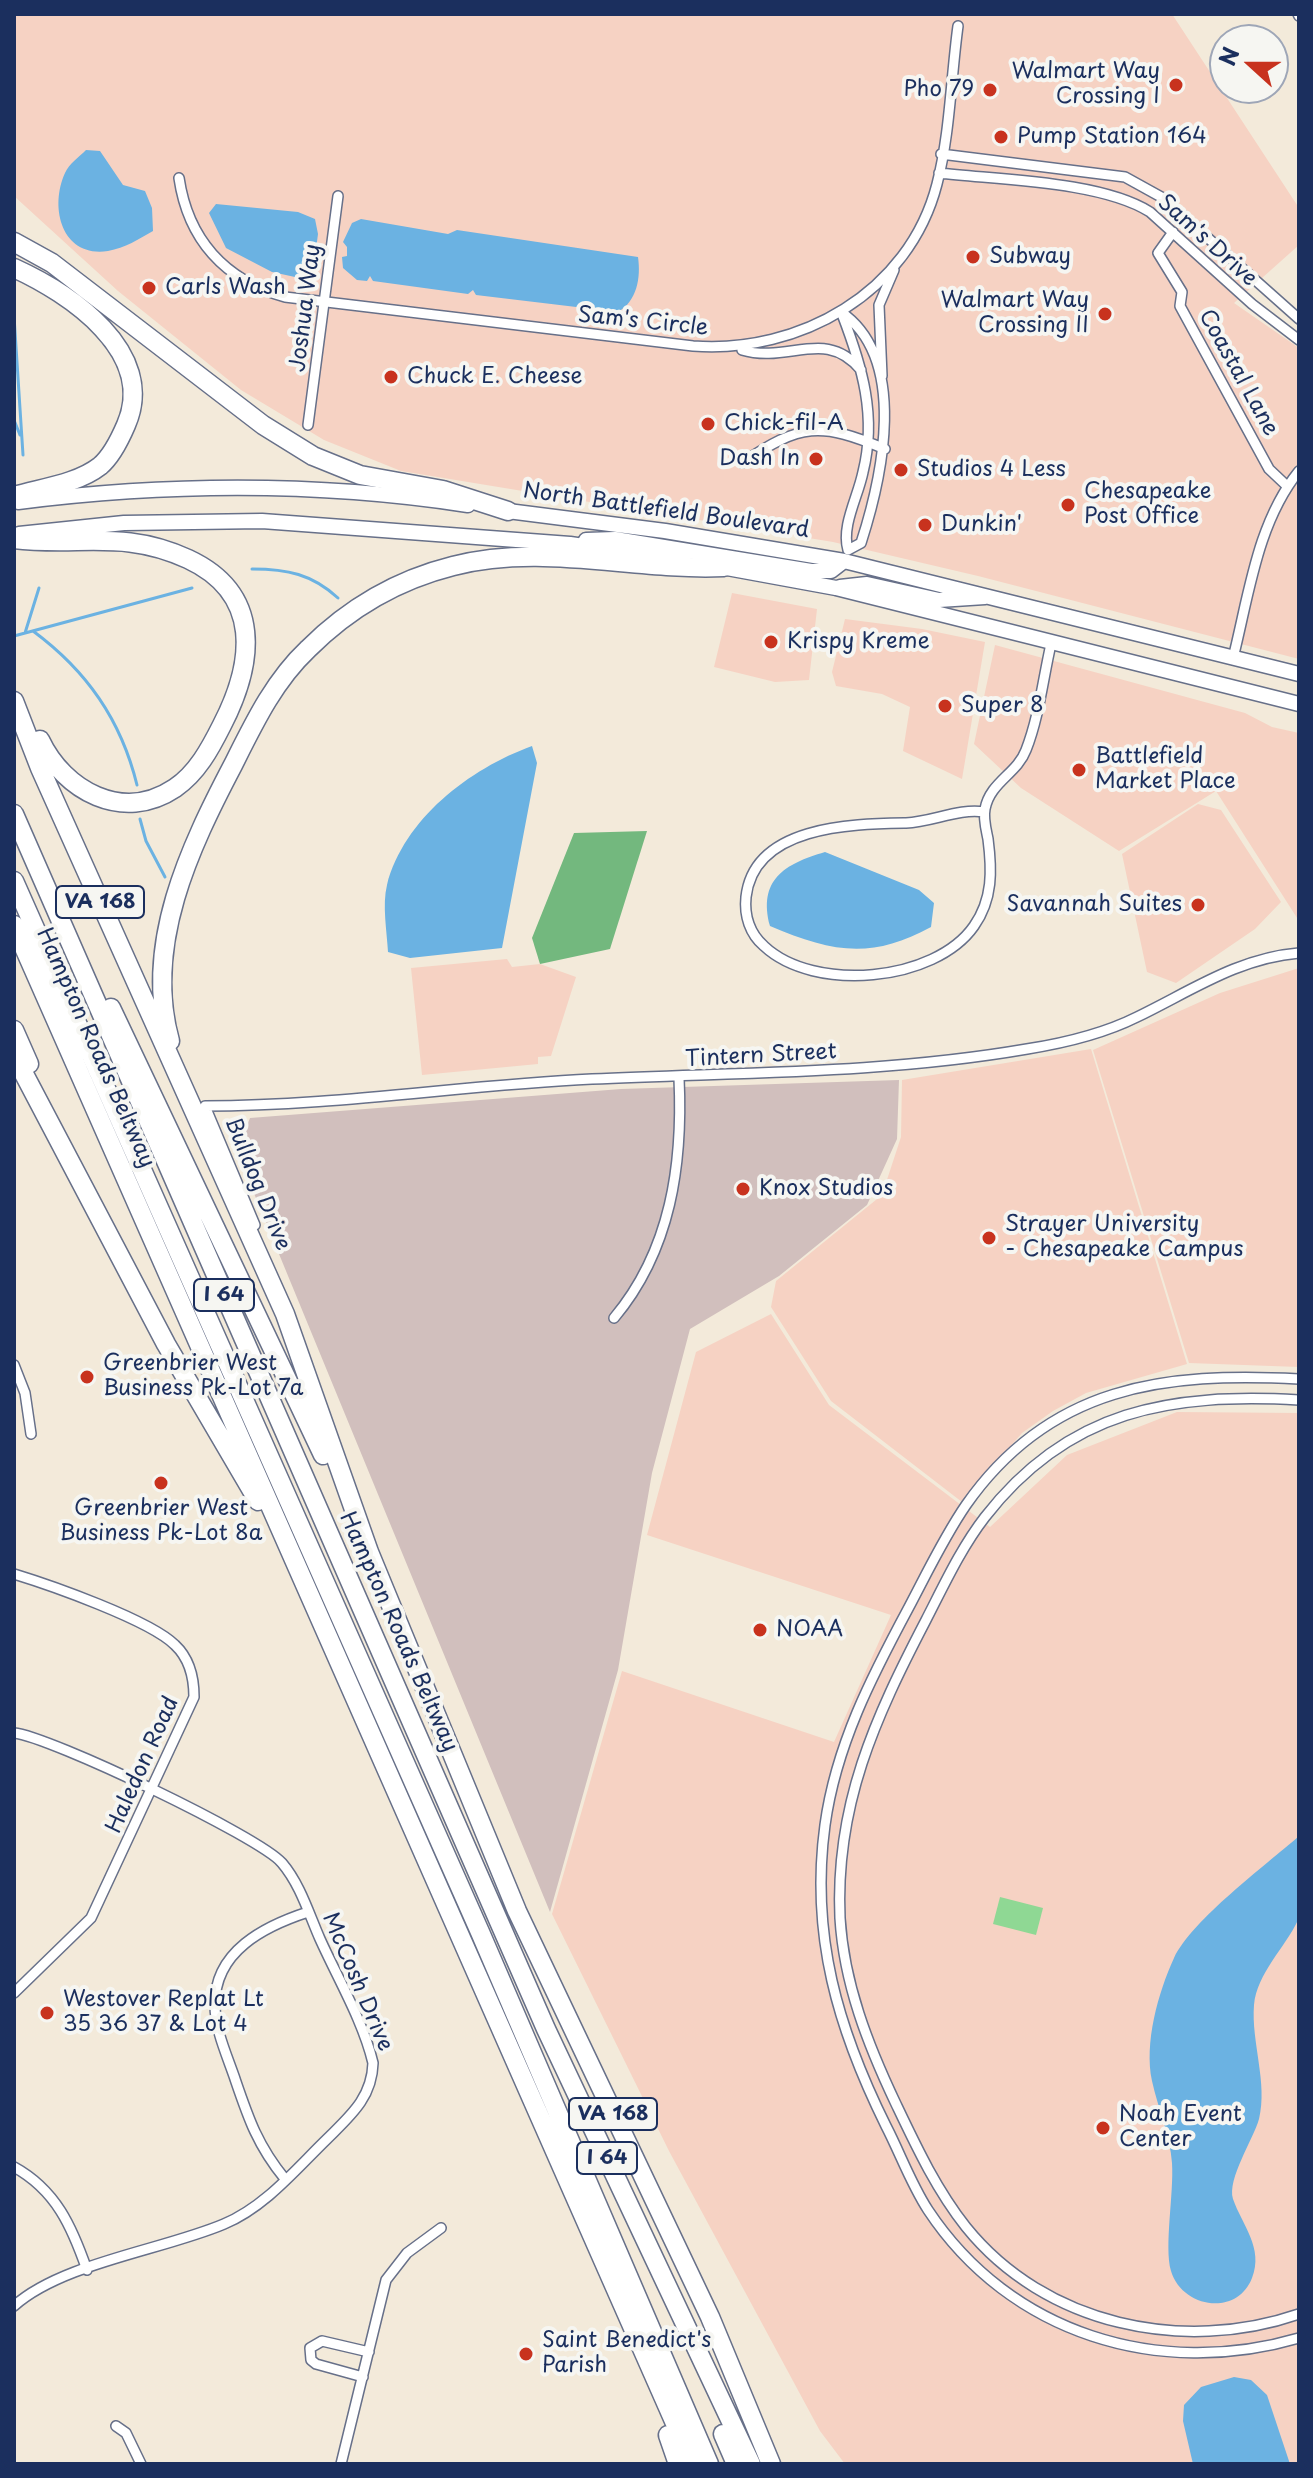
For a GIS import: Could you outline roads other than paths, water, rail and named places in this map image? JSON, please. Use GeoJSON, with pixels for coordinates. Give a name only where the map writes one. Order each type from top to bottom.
{"type":"FeatureCollection","features":[{"type":"Feature","properties":{"kind":"highway"},"geometry":{"type":"LineString","coordinates":[[14,242],[52,263],[263,425],[313,456],[360,475],[443,490],[508,511]]}},
{"type":"Feature","properties":{"kind":"highway"},"geometry":{"type":"LineString","coordinates":[[14,268],[37,279],[105,329],[119,349],[131,390],[130,417],[118,443],[100,465],[76,478],[14,496]]}},
{"type":"Feature","properties":{"kind":"highway"},"geometry":{"type":"LineString","coordinates":[[14,537],[41,542],[119,540],[148,544],[186,558],[207,570],[228,590],[241,615],[247,647],[237,695],[206,754],[184,781],[148,800],[114,802],[92,795],[69,782],[47,755],[14,691]]}},
{"type":"Feature","properties":{"kind":"highway"},"geometry":{"type":"LineString","coordinates":[[197,1103],[166,1026],[167,943],[178,887],[195,840],[248,733],[281,679],[306,650],[351,612],[383,593],[414,578],[471,562],[537,556],[681,569],[724,567]]}},
{"type":"Feature","properties":{"kind":"highway","name":"VA 168"},"geometry":{"type":"LineString","coordinates":[[14,701],[40,768],[197,1103],[285,1314],[369,1552],[517,1911],[710,2317],[762,2460]]}},
{"type":"Feature","properties":{"kind":"highway"},"geometry":{"type":"LineString","coordinates":[[14,811],[369,1552]]}},
{"type":"Feature","properties":{"kind":"highway","name":"Hampton Roads Beltway"},"geometry":{"type":"LineString","coordinates":[[14,811],[546,2029],[762,2460]]}},
{"type":"Feature","properties":{"kind":"highway"},"geometry":{"type":"LineString","coordinates":[[14,839],[499,1937],[736,2464]]}},
{"type":"Feature","properties":{"kind":"highway"},"geometry":{"type":"LineString","coordinates":[[14,881],[480,1932],[709,2464]]}},
{"type":"Feature","properties":{"kind":"highway","name":"Hampton Roads Beltway"},"geometry":{"type":"LineString","coordinates":[[14,925],[693,2464]]}},
{"type":"Feature","properties":{"kind":"highway"},"geometry":{"type":"LineString","coordinates":[[14,1030],[82,1183]]}},
{"type":"Feature","properties":{"kind":"highway"},"geometry":{"type":"LineString","coordinates":[[14,1055],[166,1344],[303,1578]]}},
{"type":"Feature","properties":{"kind":"highway"},"geometry":{"type":"LineString","coordinates":[[574,2190],[614,2311],[666,2427],[678,2464]]}},
{"type":"Feature","properties":{"kind":"highway"},"geometry":{"type":"LineString","coordinates":[[762,2460],[782,2464]]}},
{"type":"Feature","properties":{"kind":"main road","name":"North Battlefield Boulevard"},"geometry":{"type":"LineString","coordinates":[[14,502],[146,489],[287,487],[424,498],[846,556],[1299,674]]}},
{"type":"Feature","properties":{"kind":"main road","name":"North Battlefield Boulevard"},"geometry":{"type":"LineString","coordinates":[[14,537],[124,523],[262,521],[570,544],[724,567],[836,588],[1299,704]]}},
{"type":"Feature","properties":{"kind":"main road"},"geometry":{"type":"LineString","coordinates":[[570,544],[615,539],[820,572],[839,568],[846,556]]}},
{"type":"Feature","properties":{"kind":"main road"},"geometry":{"type":"LineString","coordinates":[[836,588],[867,584],[939,600],[996,596]]}},
{"type":"Feature","properties":{"kind":"street","name":"Sam's Circle"},"geometry":{"type":"LineString","coordinates":[[179,178],[195,230],[205,248],[223,266],[263,291],[325,303],[693,346],[735,348],[777,341],[841,312],[878,283],[903,253],[929,205],[939,173],[958,26]]}},
{"type":"Feature","properties":{"kind":"street","name":"Sam's Drive"},"geometry":{"type":"LineString","coordinates":[[941,154],[1115,175],[1137,183],[1163,198],[1299,319]]}},
{"type":"Feature","properties":{"kind":"street","name":"Sam's Drive"},"geometry":{"type":"LineString","coordinates":[[939,173],[1104,192],[1134,202],[1173,232],[1252,304],[1299,340]]}},
{"type":"Feature","properties":{"kind":"street","name":"Joshua Way"},"geometry":{"type":"LineString","coordinates":[[308,425],[338,196]]}},
{"type":"Feature","properties":{"kind":"street","name":"Coastal Lane"},"geometry":{"type":"LineString","coordinates":[[1173,232],[1158,253],[1182,292],[1180,306],[1269,469],[1287,486]]}},
{"type":"Feature","properties":{"kind":"street"},"geometry":{"type":"LineString","coordinates":[[846,556],[861,543],[885,449],[879,305],[903,253]]}},
{"type":"Feature","properties":{"kind":"street"},"geometry":{"type":"LineString","coordinates":[[841,312],[857,323],[883,392]]}},
{"type":"Feature","properties":{"kind":"street"},"geometry":{"type":"LineString","coordinates":[[836,588],[846,556],[844,537],[864,470],[868,442],[863,372],[841,312]]}},
{"type":"Feature","properties":{"kind":"street"},"geometry":{"type":"LineString","coordinates":[[735,348],[762,356],[829,347],[849,355],[863,372]]}},
{"type":"Feature","properties":{"kind":"street"},"geometry":{"type":"LineString","coordinates":[[742,463],[766,447],[812,430],[850,433],[885,449]]}},
{"type":"Feature","properties":{"kind":"street"},"geometry":{"type":"LineString","coordinates":[[1233,658],[1267,527],[1287,486],[1299,471]]}},
{"type":"Feature","properties":{"kind":"street"},"geometry":{"type":"LineString","coordinates":[[984,812],[930,821],[855,823],[792,839],[776,847],[753,874],[745,905],[752,933],[772,954],[832,973],[880,974],[930,961],[962,940],[983,908],[992,872],[984,812],[995,786],[1025,752],[1051,644]]}},
{"type":"Feature","properties":{"kind":"street","name":"Tintern Street"},"geometry":{"type":"LineString","coordinates":[[197,1103],[295,1104],[590,1079],[890,1068],[1066,1042],[1134,1019],[1239,966],[1299,953]]}},
{"type":"Feature","properties":{"kind":"street"},"geometry":{"type":"LineString","coordinates":[[614,1318],[648,1266],[670,1207],[680,1152],[679,1078]]}},
{"type":"Feature","properties":{"kind":"street","name":"Bulldog Drive"},"geometry":{"type":"LineString","coordinates":[[197,1103],[275,1275]]}},
{"type":"Feature","properties":{"kind":"street"},"geometry":{"type":"LineString","coordinates":[[14,1365],[25,1393],[31,1434]]}},
{"type":"Feature","properties":{"kind":"street"},"geometry":{"type":"LineString","coordinates":[[1299,1379],[1197,1377],[1123,1390],[1090,1402],[1060,1418],[1002,1463],[967,1504],[934,1559],[865,1691],[851,1725],[825,1825],[822,1926],[847,2042],[910,2176],[927,2208],[949,2237],[1001,2289],[1030,2310],[1061,2325],[1115,2343],[1144,2348],[1221,2353],[1299,2338]]}},
{"type":"Feature","properties":{"kind":"street"},"geometry":{"type":"LineString","coordinates":[[1299,1400],[1214,1397],[1182,1400],[1133,1412],[1064,1444],[1004,1495],[959,1556],[868,1738],[846,1824],[840,1919],[846,1963],[874,2059],[947,2202],[969,2230],[1002,2263],[1046,2294],[1114,2322],[1148,2330],[1215,2332],[1299,2314]]}},
{"type":"Feature","properties":{"kind":"street","name":"Haledon Road"},"geometry":{"type":"LineString","coordinates":[[14,1574],[89,1601],[164,1637],[182,1653],[194,1682],[193,1702],[91,1918],[14,1993]]}},
{"type":"Feature","properties":{"kind":"street","name":"McCosh Drive"},"geometry":{"type":"LineString","coordinates":[[14,1733],[52,1743],[263,1845],[292,1876],[368,2047],[372,2075],[358,2109],[256,2206],[223,2224],[46,2285],[14,2306]]}},
{"type":"Feature","properties":{"kind":"street"},"geometry":{"type":"LineString","coordinates":[[285,2179],[257,2142],[219,2030],[214,2005],[220,1978],[241,1946],[267,1929],[308,1912]]}},
{"type":"Feature","properties":{"kind":"street"},"geometry":{"type":"LineString","coordinates":[[14,2167],[42,2187],[60,2207],[76,2237],[87,2270]]}},
{"type":"Feature","properties":{"kind":"street"},"geometry":{"type":"LineString","coordinates":[[341,2464],[390,2273],[407,2253],[441,2228]]}},
{"type":"Feature","properties":{"kind":"street"},"geometry":{"type":"LineString","coordinates":[[363,2377],[316,2364],[311,2360],[310,2348],[322,2341],[369,2352]]}},
{"type":"Feature","properties":{"kind":"street"},"geometry":{"type":"LineString","coordinates":[[116,2426],[126,2433],[141,2464]]}},
{"type":"Feature","properties":{"kind":"water"},"geometry":{"type":"Polygon","coordinates":[[[86,150],[100,151],[123,185],[145,191],[152,208],[153,231],[108,251],[92,251],[70,239],[59,215],[60,187],[67,170],[86,150]]]}},
{"type":"Feature","properties":{"kind":"water"},"geometry":{"type":"Polygon","coordinates":[[[216,204],[298,212],[315,219],[318,234],[314,264],[307,273],[295,277],[272,272],[226,248],[209,213],[216,204]]]}},
{"type":"Feature","properties":{"kind":"water"},"geometry":{"type":"Polygon","coordinates":[[[361,219],[448,234],[457,230],[638,257],[636,288],[630,302],[618,312],[476,295],[473,290],[468,294],[373,281],[370,276],[367,281],[357,280],[343,268],[342,257],[347,256],[347,247],[343,242],[352,223],[361,219]]]}},
{"type":"Feature","properties":{"kind":"water"},"geometry":{"type":"Polygon","coordinates":[[[532,746],[537,763],[502,948],[410,958],[388,952],[387,885],[408,839],[442,799],[463,783],[485,768],[532,746]]]}},
{"type":"Feature","properties":{"kind":"water"},"geometry":{"type":"Polygon","coordinates":[[[825,852],[919,890],[934,903],[931,927],[889,944],[851,949],[812,942],[770,926],[768,897],[778,876],[797,862],[825,852]]]}},
{"type":"Feature","properties":{"kind":"water"},"geometry":{"type":"Polygon","coordinates":[[[1299,1836],[1300,1913],[1256,1993],[1254,2019],[1261,2105],[1259,2119],[1237,2170],[1232,2191],[1254,2247],[1255,2267],[1245,2290],[1235,2299],[1210,2303],[1186,2293],[1171,2271],[1168,2248],[1172,2163],[1150,2066],[1154,2018],[1168,1972],[1183,1943],[1213,1910],[1299,1836]]]}},
{"type":"Feature","properties":{"kind":"water"},"geometry":{"type":"Polygon","coordinates":[[[1234,2377],[1251,2380],[1267,2395],[1290,2464],[1193,2464],[1183,2421],[1184,2405],[1201,2387],[1234,2377]]]}},
{"type":"Feature","properties":{"kind":"waterway"},"geometry":{"type":"LineString","coordinates":[[14,316],[23,455]]}},
{"type":"Feature","properties":{"kind":"waterway"},"geometry":{"type":"LineString","coordinates":[[14,420],[20,435]]}},
{"type":"Feature","properties":{"kind":"waterway"},"geometry":{"type":"LineString","coordinates":[[252,569],[298,574],[319,583],[338,598]]}},
{"type":"Feature","properties":{"kind":"waterway"},"geometry":{"type":"LineString","coordinates":[[25,633],[39,588]]}},
{"type":"Feature","properties":{"kind":"waterway"},"geometry":{"type":"LineString","coordinates":[[14,636],[192,588]]}},
{"type":"Feature","properties":{"kind":"waterway"},"geometry":{"type":"LineString","coordinates":[[33,631],[70,663],[99,699],[122,739],[137,785]]}},
{"type":"Feature","properties":{"kind":"waterway"},"geometry":{"type":"LineString","coordinates":[[140,819],[146,841],[165,877]]}},
{"type":"Feature","properties":{"kind":"place","name":"Walmart Way Crossing I"},"geometry":{"type":"Point","coordinates":[1176,85]}},
{"type":"Feature","properties":{"kind":"place","name":"Pho 79"},"geometry":{"type":"Point","coordinates":[990,90]}},
{"type":"Feature","properties":{"kind":"place","name":"Pump Station 164"},"geometry":{"type":"Point","coordinates":[1001,137]}},
{"type":"Feature","properties":{"kind":"place","name":"Subway"},"geometry":{"type":"Point","coordinates":[973,257]}},
{"type":"Feature","properties":{"kind":"place","name":"Carls Wash"},"geometry":{"type":"Point","coordinates":[149,288]}},
{"type":"Feature","properties":{"kind":"place","name":"Walmart Way Crossing II"},"geometry":{"type":"Point","coordinates":[1105,314]}},
{"type":"Feature","properties":{"kind":"place","name":"Chuck E. Cheese"},"geometry":{"type":"Point","coordinates":[391,377]}},
{"type":"Feature","properties":{"kind":"place","name":"Chick-fil-A"},"geometry":{"type":"Point","coordinates":[708,424]}},
{"type":"Feature","properties":{"kind":"place","name":"Dash In"},"geometry":{"type":"Point","coordinates":[816,459]}},
{"type":"Feature","properties":{"kind":"place","name":"Studios 4 Less"},"geometry":{"type":"Point","coordinates":[901,470]}},
{"type":"Feature","properties":{"kind":"place","name":"Chesapeake Post Office"},"geometry":{"type":"Point","coordinates":[1068,505]}},
{"type":"Feature","properties":{"kind":"place","name":"Dunkin'"},"geometry":{"type":"Point","coordinates":[925,525]}},
{"type":"Feature","properties":{"kind":"place","name":"Krispy Kreme"},"geometry":{"type":"Point","coordinates":[771,642]}},
{"type":"Feature","properties":{"kind":"place","name":"Super 8"},"geometry":{"type":"Point","coordinates":[945,706]}},
{"type":"Feature","properties":{"kind":"place","name":"Battlefield Market Place"},"geometry":{"type":"Point","coordinates":[1079,770]}},
{"type":"Feature","properties":{"kind":"place","name":"Savannah Suites"},"geometry":{"type":"Point","coordinates":[1198,905]}},
{"type":"Feature","properties":{"kind":"place","name":"Knox Studios"},"geometry":{"type":"Point","coordinates":[743,1189]}},
{"type":"Feature","properties":{"kind":"place","name":"Strayer University - Chesapeake Campus"},"geometry":{"type":"Point","coordinates":[989,1238]}},
{"type":"Feature","properties":{"kind":"place","name":"Greenbrier West Business Pk-Lot 7a"},"geometry":{"type":"Point","coordinates":[87,1377]}},
{"type":"Feature","properties":{"kind":"place","name":"Greenbrier West Business Pk-Lot 8a"},"geometry":{"type":"Point","coordinates":[161,1483]}},
{"type":"Feature","properties":{"kind":"place","name":"NOAA"},"geometry":{"type":"Point","coordinates":[760,1630]}},
{"type":"Feature","properties":{"kind":"place","name":"Westover Replat Lt 35 36 37 & Lot 4"},"geometry":{"type":"Point","coordinates":[47,2013]}},
{"type":"Feature","properties":{"kind":"place","name":"Noah Event Center"},"geometry":{"type":"Point","coordinates":[1103,2128]}},
{"type":"Feature","properties":{"kind":"place","name":"Saint Benedict's Parish"},"geometry":{"type":"Point","coordinates":[526,2354]}}]}
